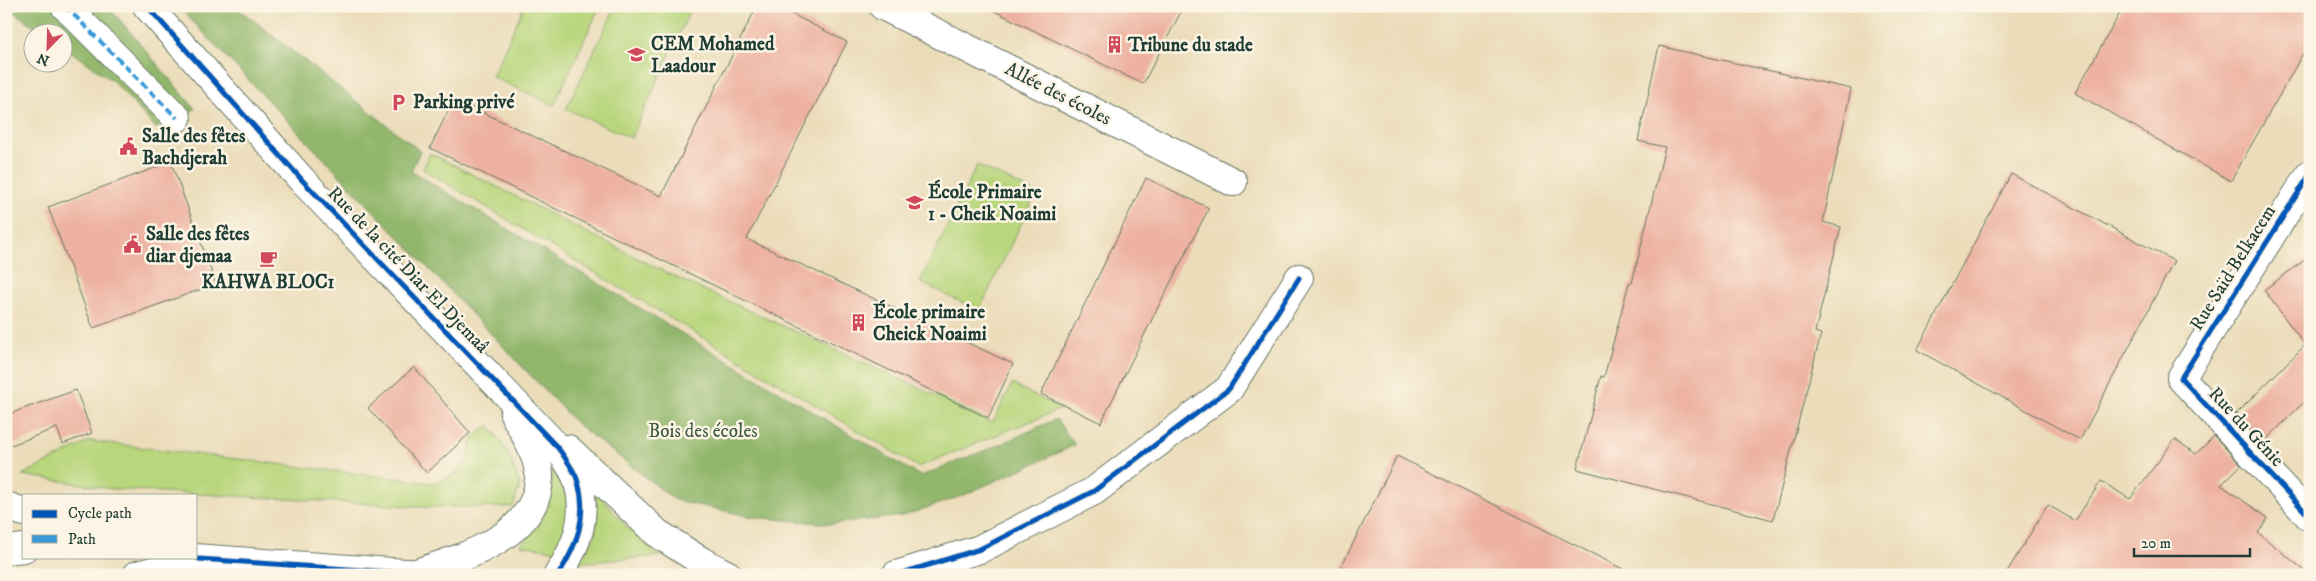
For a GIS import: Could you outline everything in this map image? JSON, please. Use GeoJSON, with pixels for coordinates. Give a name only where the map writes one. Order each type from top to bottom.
{"type":"FeatureCollection","features":[{"type":"Feature","properties":{"kind":"street"},"geometry":{"type":"LineString","coordinates":[[65,6],[177,118]]}},
{"type":"Feature","properties":{"kind":"street","name":"Rue de la cité Diar El Djemaâ"},"geometry":{"type":"LineString","coordinates":[[147,6],[302,180],[558,448],[578,480],[582,508],[580,534],[570,556],[558,575]]}},
{"type":"Feature","properties":{"kind":"street","name":"Allée des écoles"},"geometry":{"type":"LineString","coordinates":[[883,6],[1234,182]]}},
{"type":"Feature","properties":{"kind":"street","name":"Rue Saïd Belkacem"},"geometry":{"type":"LineString","coordinates":[[2181,378],[2310,174]]}},
{"type":"Feature","properties":{"kind":"street"},"geometry":{"type":"LineString","coordinates":[[896,575],[980,549],[1094,491],[1229,389],[1299,278]]}},
{"type":"Feature","properties":{"kind":"street","name":"Rue du Génie"},"geometry":{"type":"LineString","coordinates":[[2181,378],[2310,518]]}},
{"type":"Feature","properties":{"kind":"street"},"geometry":{"type":"LineString","coordinates":[[497,384],[608,485],[657,533],[696,558],[728,575]]}},
{"type":"Feature","properties":{"kind":"street","name":"Rue de la cité Diar El Djemaâ"},"geometry":{"type":"LineString","coordinates":[[190,558],[426,574],[469,556],[514,530],[534,503],[540,476],[530,442],[497,384]]}},
{"type":"Feature","properties":{"kind":"street"},"geometry":{"type":"LineString","coordinates":[[6,506],[22,511]]}},
{"type":"Feature","properties":{"kind":"street"},"geometry":{"type":"LineString","coordinates":[[6,550],[22,548]]}},
{"type":"Feature","properties":{"kind":"street"},"geometry":{"type":"LineString","coordinates":[[137,575],[190,558]]}},
{"type":"Feature","properties":{"kind":"street"},"geometry":{"type":"LineString","coordinates":[[168,575],[190,558]]}},
{"type":"Feature","properties":{"kind":"green space"},"geometry":{"type":"Polygon","coordinates":[[[6,6],[108,6],[195,109],[156,128],[113,81],[72,52],[72,22],[28,22],[13,12],[6,10],[6,6]]]}},
{"type":"Feature","properties":{"kind":"green space","name":"Bois des écoles"},"geometry":{"type":"Polygon","coordinates":[[[178,6],[235,6],[420,151],[411,171],[921,476],[1001,444],[1056,419],[1075,445],[964,495],[903,516],[831,524],[752,517],[675,500],[577,424],[178,6]]]}},
{"type":"Feature","properties":{"kind":"green space"},"geometry":{"type":"Polygon","coordinates":[[[524,6],[600,6],[554,105],[492,77],[524,6]]]}},
{"type":"Feature","properties":{"kind":"green space"},"geometry":{"type":"Polygon","coordinates":[[[616,6],[674,6],[689,13],[631,138],[566,109],[616,6]]]}},
{"type":"Feature","properties":{"kind":"green space"},"geometry":{"type":"Polygon","coordinates":[[[430,153],[673,276],[986,420],[993,422],[1012,384],[1061,409],[918,467],[423,169],[430,153]]]}},
{"type":"Feature","properties":{"kind":"green space"},"geometry":{"type":"Polygon","coordinates":[[[977,165],[1036,193],[979,311],[920,282],[977,165]]]}},
{"type":"Feature","properties":{"kind":"green space"},"geometry":{"type":"Polygon","coordinates":[[[489,425],[508,452],[520,485],[513,507],[424,507],[113,489],[22,475],[90,441],[433,483],[453,475],[466,463],[473,438],[489,425]]]}},
{"type":"Feature","properties":{"kind":"green space"},"geometry":{"type":"Polygon","coordinates":[[[553,466],[570,505],[571,521],[559,551],[520,545],[537,527],[547,510],[553,466]]]}},
{"type":"Feature","properties":{"kind":"green space"},"geometry":{"type":"Polygon","coordinates":[[[587,479],[630,529],[660,556],[576,563],[586,552],[596,532],[596,514],[587,479]]]}},
{"type":"Feature","properties":{"kind":"green space"},"geometry":{"type":"Polygon","coordinates":[[[6,570],[68,570],[56,575],[6,575],[6,570]]]}},
{"type":"Feature","properties":{"kind":"building"},"geometry":{"type":"Polygon","coordinates":[[[757,6],[776,6],[847,42],[747,239],[1013,364],[988,418],[430,148],[454,99],[661,196],[757,6]]]}},
{"type":"Feature","properties":{"kind":"building","name":"Tribune du stade"},"geometry":{"type":"Polygon","coordinates":[[[984,6],[1184,6],[1143,84],[984,6]]]}},
{"type":"Feature","properties":{"kind":"building"},"geometry":{"type":"Polygon","coordinates":[[[2124,6],[2310,6],[2310,41],[2231,181],[2075,93],[2124,6]]]}},
{"type":"Feature","properties":{"kind":"building"},"geometry":{"type":"Polygon","coordinates":[[[1659,46],[1851,89],[1823,222],[1841,227],[1815,332],[1821,334],[1773,520],[1577,469],[1601,376],[1604,377],[1629,283],[1632,283],[1665,147],[1638,141],[1659,46]]]}},
{"type":"Feature","properties":{"kind":"building","name":"Salle des fêtes diar djemaa"},"geometry":{"type":"Polygon","coordinates":[[[171,162],[216,284],[93,328],[48,207],[171,162]]]}},
{"type":"Feature","properties":{"kind":"building"},"geometry":{"type":"Polygon","coordinates":[[[2011,174],[2174,261],[2080,440],[1917,350],[2011,174]]]}},
{"type":"Feature","properties":{"kind":"building"},"geometry":{"type":"Polygon","coordinates":[[[1146,178],[1209,208],[1101,423],[1041,394],[1146,178]]]}},
{"type":"Feature","properties":{"kind":"building"},"geometry":{"type":"Polygon","coordinates":[[[2310,256],[2310,396],[2263,443],[2236,414],[2305,345],[2264,290],[2310,256]]]}},
{"type":"Feature","properties":{"kind":"building"},"geometry":{"type":"Polygon","coordinates":[[[414,367],[470,433],[427,473],[368,408],[414,367]]]}},
{"type":"Feature","properties":{"kind":"building"},"geometry":{"type":"Polygon","coordinates":[[[76,390],[92,433],[63,444],[57,428],[6,447],[6,415],[76,390]]]}},
{"type":"Feature","properties":{"kind":"building"},"geometry":{"type":"Polygon","coordinates":[[[2214,436],[2241,465],[2221,485],[2268,518],[2258,533],[2310,575],[2005,575],[2048,505],[2075,521],[2101,481],[2130,499],[2175,439],[2196,454],[2214,436]]]}},
{"type":"Feature","properties":{"kind":"building"},"geometry":{"type":"Polygon","coordinates":[[[1397,456],[1635,575],[1337,575],[1397,456]]]}},
{"type":"Feature","properties":{"kind":"marked path"},"geometry":{"type":"LineString","coordinates":[[65,6],[177,118]]}},
{"type":"Feature","properties":{"kind":"cycle path"},"geometry":{"type":"LineString","coordinates":[[147,6],[302,180],[558,448],[570,464],[577,478],[581,495],[581,519],[571,553],[558,575]]}},
{"type":"Feature","properties":{"kind":"cycle path"},"geometry":{"type":"LineString","coordinates":[[2310,174],[2181,378],[2310,517]]}},
{"type":"Feature","properties":{"kind":"cycle path"},"geometry":{"type":"LineString","coordinates":[[896,575],[980,549],[1094,491],[1229,389],[1299,278]]}},
{"type":"Feature","properties":{"kind":"cycle path"},"geometry":{"type":"LineString","coordinates":[[199,559],[435,575]]}},
{"type":"Feature","properties":{"kind":"place","name":"Tribune du stade"},"geometry":{"type":"Point","coordinates":[1114,45]}},
{"type":"Feature","properties":{"kind":"place","name":"CEM Mohamed Laadour"},"geometry":{"type":"Point","coordinates":[637,55]}},
{"type":"Feature","properties":{"kind":"place","name":"Parking privé"},"geometry":{"type":"Point","coordinates":[399,102]}},
{"type":"Feature","properties":{"kind":"place","name":"Salle des fêtes Bachdjerah"},"geometry":{"type":"Point","coordinates":[128,147]}},
{"type":"Feature","properties":{"kind":"place","name":"École Primaire 1 - Cheik Noaimi"},"geometry":{"type":"Point","coordinates":[914,203]}},
{"type":"Feature","properties":{"kind":"place","name":"Salle des fêtes diar djemaa"},"geometry":{"type":"Point","coordinates":[132,245]}},
{"type":"Feature","properties":{"kind":"place","name":"KAHWA BLOC1"},"geometry":{"type":"Point","coordinates":[268,259]}},
{"type":"Feature","properties":{"kind":"place","name":"École primaire Cheick Noaimi"},"geometry":{"type":"Point","coordinates":[859,323]}}]}
